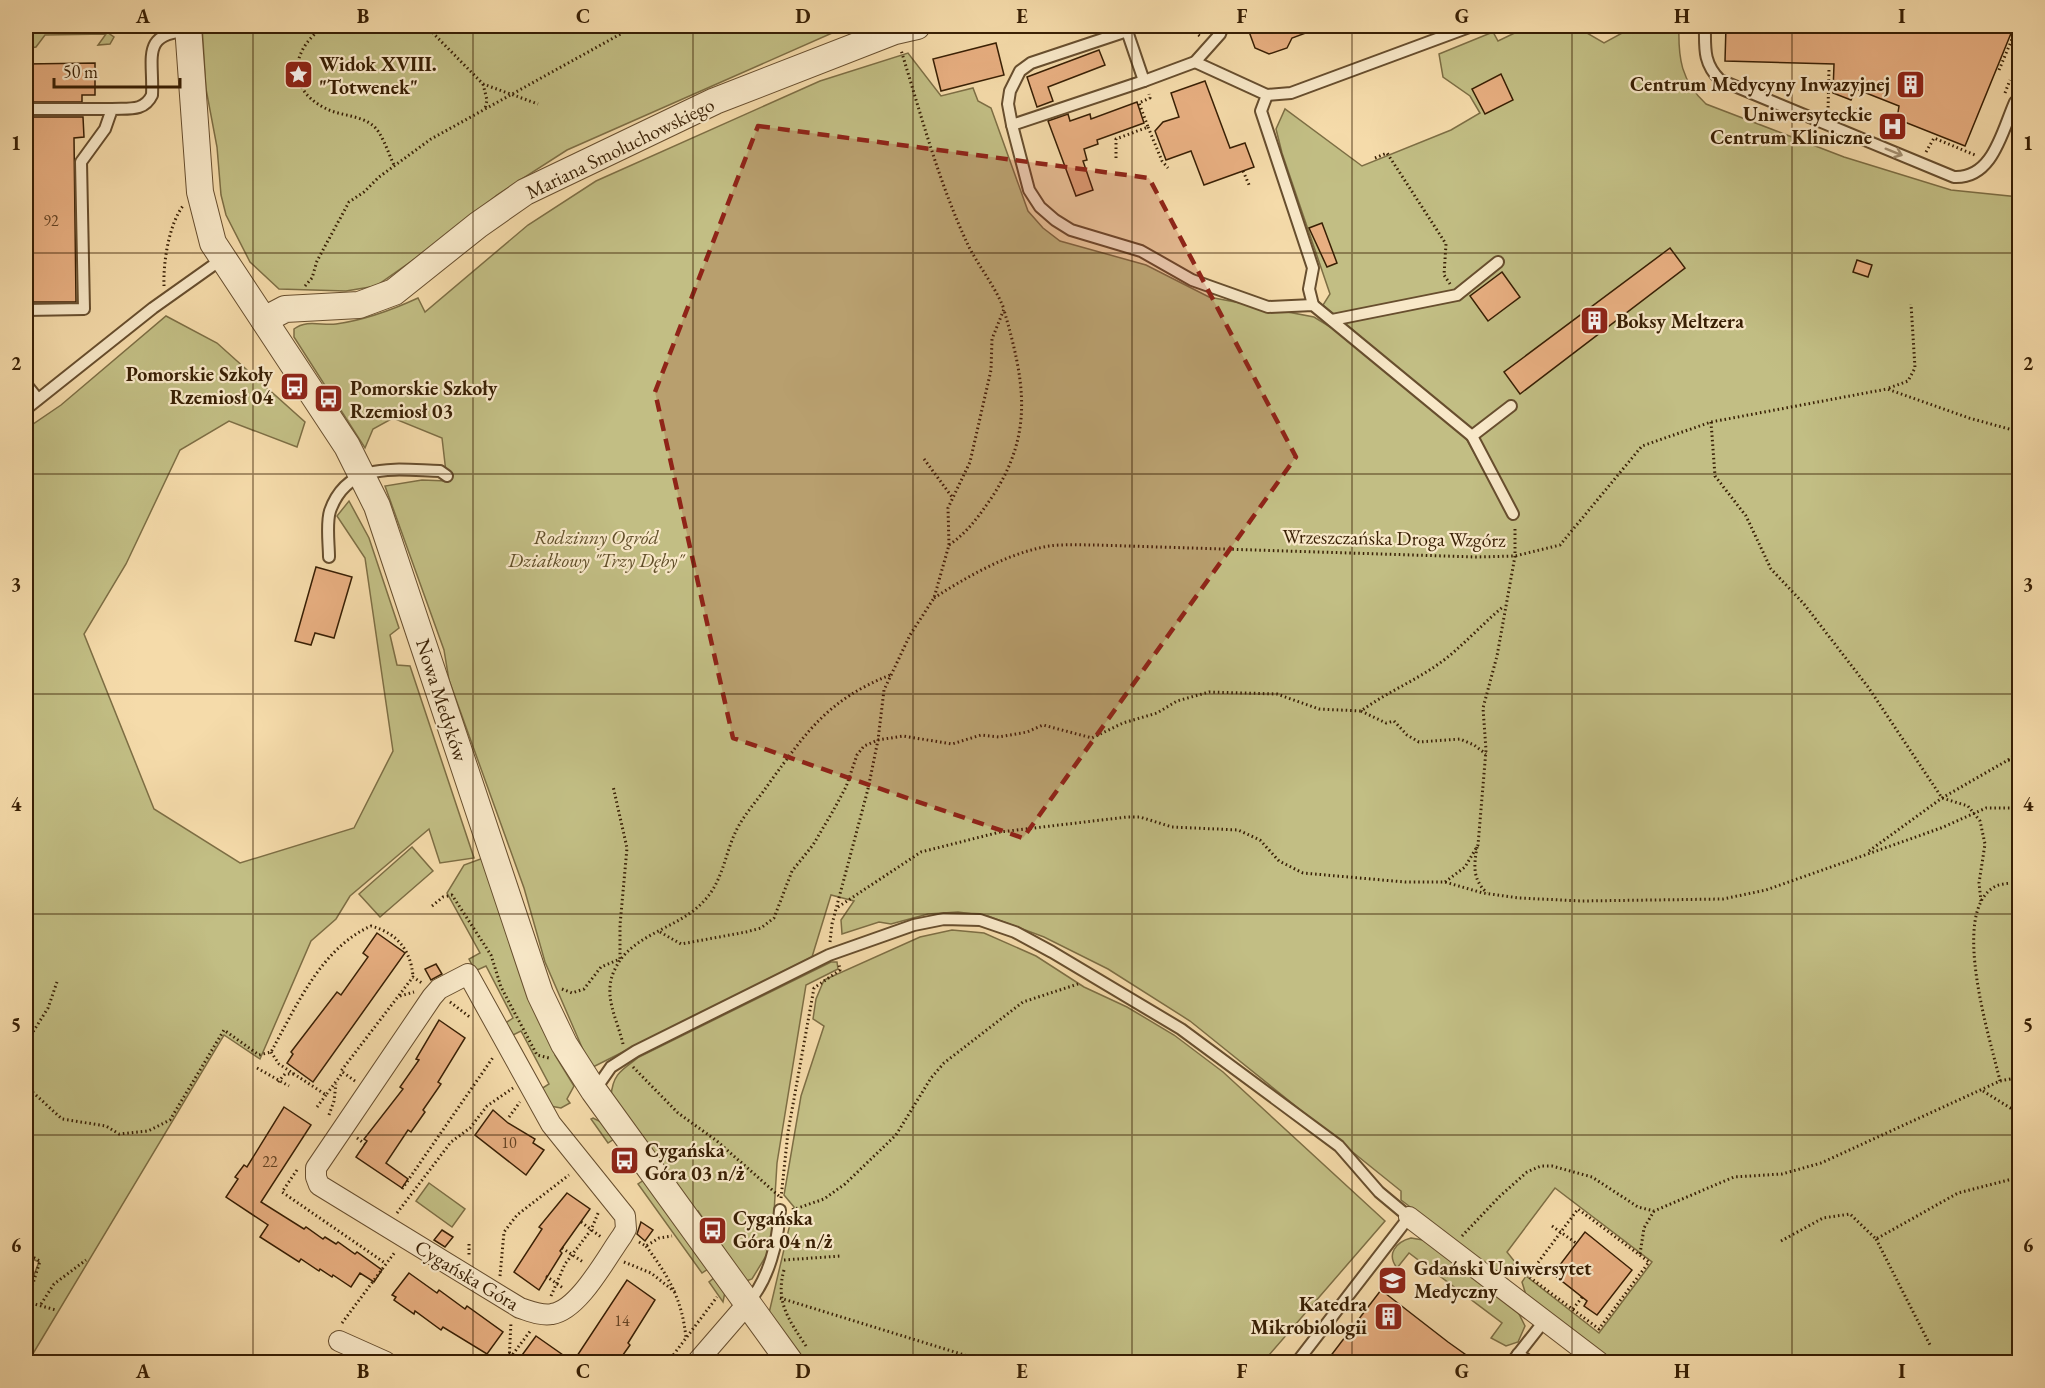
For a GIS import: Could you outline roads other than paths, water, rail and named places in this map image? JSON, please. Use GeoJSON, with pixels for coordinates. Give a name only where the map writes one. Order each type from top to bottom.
{"type":"FeatureCollection","features":[{"type":"Feature","properties":{"kind":"street"},"geometry":{"type":"LineString","coordinates":[[188,28],[200,192],[205,221],[222,259],[264,320]]}},
{"type":"Feature","properties":{"kind":"street","name":"Mariana Smoluchowskiego"},"geometry":{"type":"LineString","coordinates":[[264,320],[285,309],[359,305],[394,292],[478,225],[535,186],[716,101],[906,28]]}},
{"type":"Feature","properties":{"kind":"street","name":"Nowa Medyków"},"geometry":{"type":"LineString","coordinates":[[264,320],[347,446],[377,506],[414,612],[531,972],[564,1044],[594,1092]]}},
{"type":"Feature","properties":{"kind":"street","name":"Cygańska Góra"},"geometry":{"type":"LineString","coordinates":[[468,974],[551,1124],[625,1216],[626,1229],[622,1236],[573,1304],[562,1311],[543,1314],[520,1308],[505,1299],[319,1185],[316,1177],[316,1168],[435,992],[468,974]]}},
{"type":"Feature","properties":{"kind":"street"},"geometry":{"type":"LineString","coordinates":[[594,1092],[748,1303],[799,1355]]}},
{"type":"Feature","properties":{"kind":"street"},"geometry":{"type":"LineString","coordinates":[[1409,1217],[1599,1362]]}},
{"type":"Feature","properties":{"kind":"street"},"geometry":{"type":"LineString","coordinates":[[697,1362],[748,1303]]}},
{"type":"Feature","properties":{"kind":"street"},"geometry":{"type":"LineString","coordinates":[[340,1333],[386,1362]]}},
{"type":"Feature","properties":{"kind":"lane"},"geometry":{"type":"LineString","coordinates":[[1011,125],[1194,62],[1220,34],[1223,26]]}},
{"type":"Feature","properties":{"kind":"lane"},"geometry":{"type":"LineString","coordinates":[[1194,62],[1267,95],[1291,93],[1472,26]]}},
{"type":"Feature","properties":{"kind":"lane"},"geometry":{"type":"LineString","coordinates":[[1705,26],[1705,58],[1708,67],[1720,80],[1954,177],[1971,177],[1980,171],[1991,157],[2015,102]]}},
{"type":"Feature","properties":{"kind":"lane"},"geometry":{"type":"LineString","coordinates":[[26,109],[138,108],[149,101],[152,95],[155,43],[165,33],[188,28]]}},
{"type":"Feature","properties":{"kind":"lane"},"geometry":{"type":"LineString","coordinates":[[1144,81],[1126,28],[1031,63],[1020,71],[1010,92],[1008,104],[1011,125],[1029,190],[1040,207],[1071,230],[1142,251],[1192,280],[1268,307],[1313,305],[1472,436],[1513,514]]}},
{"type":"Feature","properties":{"kind":"lane"},"geometry":{"type":"LineString","coordinates":[[1267,95],[1261,111],[1312,268],[1310,289],[1313,305]]}},
{"type":"Feature","properties":{"kind":"lane"},"geometry":{"type":"LineString","coordinates":[[26,310],[84,309],[81,162],[105,129],[112,109]]}},
{"type":"Feature","properties":{"kind":"lane"},"geometry":{"type":"LineString","coordinates":[[26,408],[164,299],[222,259]]}},
{"type":"Feature","properties":{"kind":"lane"},"geometry":{"type":"LineString","coordinates":[[1332,320],[1457,295],[1498,262]]}},
{"type":"Feature","properties":{"kind":"lane"},"geometry":{"type":"LineString","coordinates":[[26,384],[38,399]]}},
{"type":"Feature","properties":{"kind":"lane"},"geometry":{"type":"LineString","coordinates":[[1472,436],[1511,406]]}},
{"type":"Feature","properties":{"kind":"lane"},"geometry":{"type":"LineString","coordinates":[[329,557],[330,512],[346,485],[362,474],[372,470],[440,471],[447,476]]}},
{"type":"Feature","properties":{"kind":"lane"},"geometry":{"type":"LineString","coordinates":[[594,1092],[611,1067],[624,1058],[829,955],[914,925],[944,919],[980,920],[1015,932],[1100,979],[1189,1035],[1339,1146],[1379,1192],[1409,1217],[1297,1362]]}},
{"type":"Feature","properties":{"kind":"lane"},"geometry":{"type":"LineString","coordinates":[[748,1303],[756,1293],[775,1248],[780,1210]]}},
{"type":"Feature","properties":{"kind":"lane"},"geometry":{"type":"LineString","coordinates":[[1530,1362],[1515,1358],[1545,1320]]}},
{"type":"Feature","properties":{"kind":"place","name":"Widok XVIII. \"Totwenek\""},"geometry":{"type":"Point","coordinates":[298,75]}},
{"type":"Feature","properties":{"kind":"place","name":"Centrum Medycyny Inwazyjnej"},"geometry":{"type":"Point","coordinates":[1911,84]}},
{"type":"Feature","properties":{"kind":"place","name":"Uniwersyteckie Centrum Kliniczne"},"geometry":{"type":"Point","coordinates":[1893,126]}},
{"type":"Feature","properties":{"kind":"place","name":"Boksy Meltzera"},"geometry":{"type":"Point","coordinates":[1595,321]}},
{"type":"Feature","properties":{"kind":"place","name":"Pomorskie Szkoły Rzemiosł 04"},"geometry":{"type":"Point","coordinates":[294,386]}},
{"type":"Feature","properties":{"kind":"place","name":"Pomorskie Szkoły Rzemiosł 03"},"geometry":{"type":"Point","coordinates":[329,399]}},
{"type":"Feature","properties":{"kind":"place","name":"Cygańska Góra 03 n/ż"},"geometry":{"type":"Point","coordinates":[624,1161]}},
{"type":"Feature","properties":{"kind":"place","name":"Cygańska Góra 04 n/ż"},"geometry":{"type":"Point","coordinates":[712,1230]}},
{"type":"Feature","properties":{"kind":"place","name":"Gdański Uniwersytet Medyczny"},"geometry":{"type":"Point","coordinates":[1393,1280]}},
{"type":"Feature","properties":{"kind":"place","name":"Katedra Mikrobiologii"},"geometry":{"type":"Point","coordinates":[1388,1316]}},
{"type":"Feature","properties":{"kind":"park label","name":"Rodzinny Ogród Działkowy \"Trzy Dęby\""},"geometry":{"type":"Point","coordinates":[596,548]}}]}
